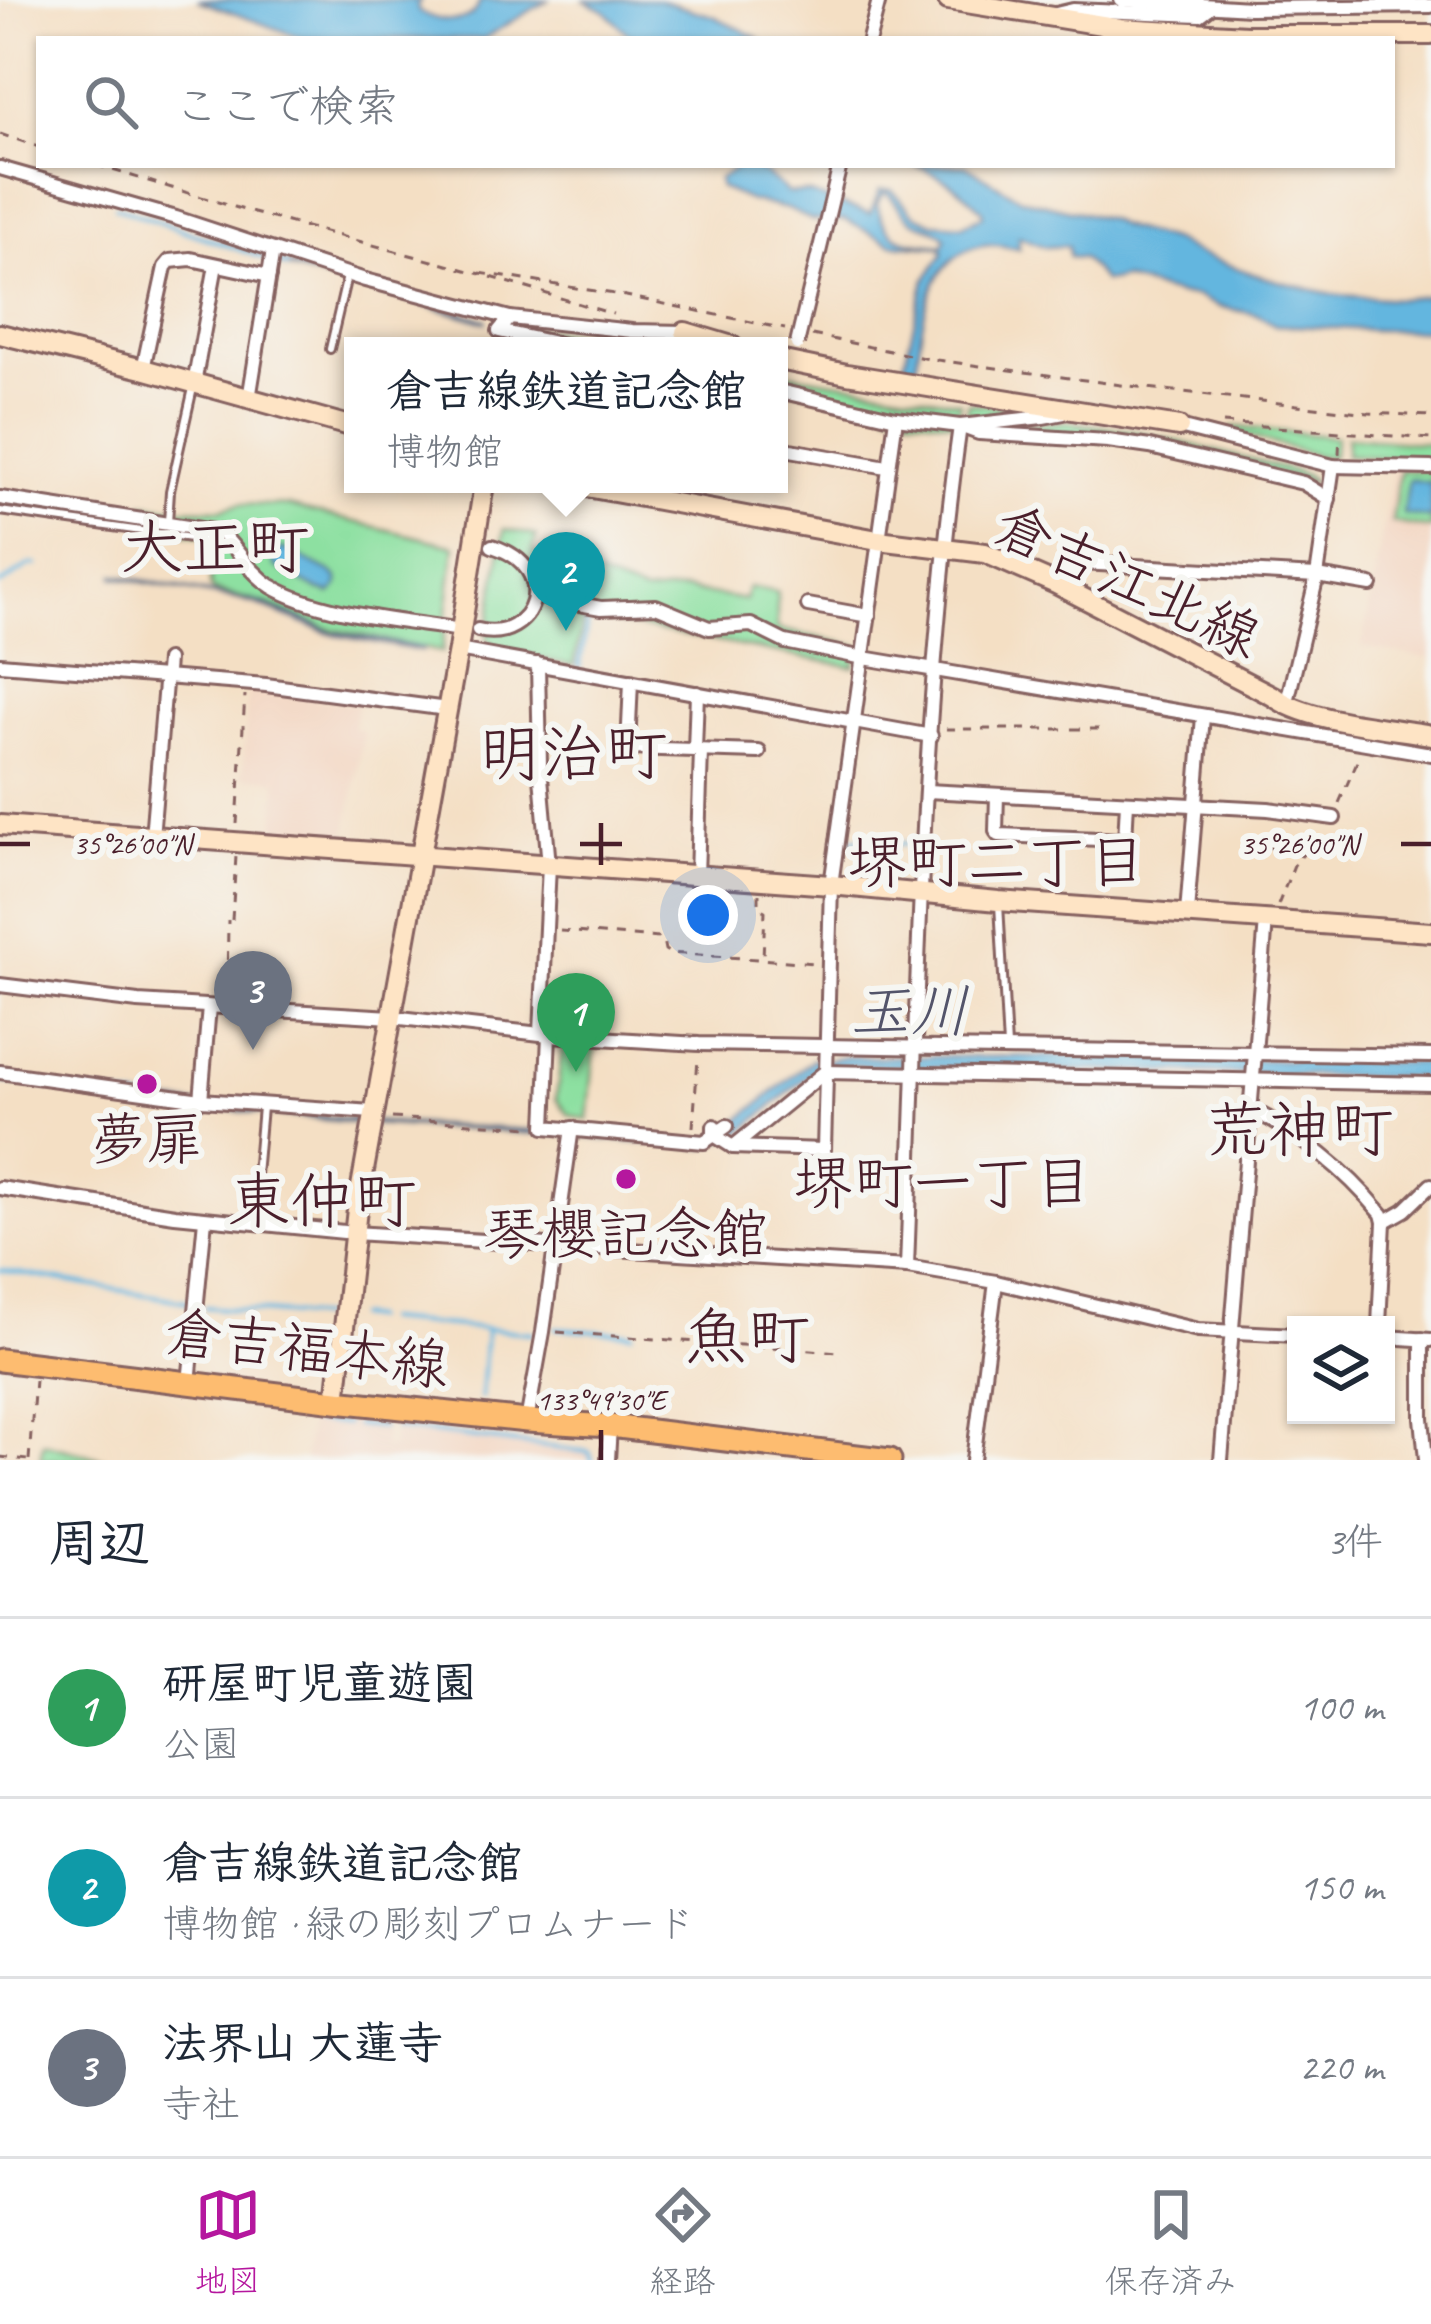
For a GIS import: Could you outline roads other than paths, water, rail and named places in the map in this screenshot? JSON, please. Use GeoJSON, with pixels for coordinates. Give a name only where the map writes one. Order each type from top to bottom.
{"type":"FeatureCollection","features":[{"type":"Feature","properties":{"kind":"main road"},"geometry":{"type":"LineString","coordinates":[[948,0],[1120,28],[1247,35],[1431,35]]}},
{"type":"Feature","properties":{"kind":"main road"},"geometry":{"type":"LineString","coordinates":[[685,332],[702,337]]}},
{"type":"Feature","properties":{"kind":"main road"},"geometry":{"type":"LineString","coordinates":[[0,334],[344,425]]}},
{"type":"Feature","properties":{"kind":"main road"},"geometry":{"type":"LineString","coordinates":[[793,350],[1179,427]]}},
{"type":"Feature","properties":{"kind":"main road"},"geometry":{"type":"LineString","coordinates":[[336,1401],[373,1112],[447,710],[466,637],[483,493]]}},
{"type":"Feature","properties":{"kind":"main road","name":"倉吉江北線"},"geometry":{"type":"LineString","coordinates":[[624,493],[878,540],[986,553],[1057,584],[1286,706],[1431,735]]}},
{"type":"Feature","properties":{"kind":"main road"},"geometry":{"type":"LineString","coordinates":[[0,825],[236,847],[830,885],[1431,932]]}},
{"type":"Feature","properties":{"kind":"main road","name":"倉吉福本線"},"geometry":{"type":"LineString","coordinates":[[0,1360],[336,1401],[610,1426],[816,1456],[890,1460]]}},
{"type":"Feature","properties":{"kind":"street"},"geometry":{"type":"LineString","coordinates":[[870,36],[879,0]]}},
{"type":"Feature","properties":{"kind":"street"},"geometry":{"type":"LineString","coordinates":[[1121,0],[1431,6]]}},
{"type":"Feature","properties":{"kind":"street"},"geometry":{"type":"LineString","coordinates":[[1044,17],[1073,10],[1200,15],[1213,5]]}},
{"type":"Feature","properties":{"kind":"street"},"geometry":{"type":"LineString","coordinates":[[0,168],[176,218],[347,275],[510,318],[685,332]]}},
{"type":"Feature","properties":{"kind":"street"},"geometry":{"type":"LineString","coordinates":[[793,350],[839,168]]}},
{"type":"Feature","properties":{"kind":"street"},"geometry":{"type":"LineString","coordinates":[[250,399],[273,250]]}},
{"type":"Feature","properties":{"kind":"street"},"geometry":{"type":"LineString","coordinates":[[143,369],[170,261],[191,259],[269,276]]}},
{"type":"Feature","properties":{"kind":"street"},"geometry":{"type":"LineString","coordinates":[[194,384],[217,265]]}},
{"type":"Feature","properties":{"kind":"street"},"geometry":{"type":"LineString","coordinates":[[499,337],[510,318]]}},
{"type":"Feature","properties":{"kind":"street"},"geometry":{"type":"LineString","coordinates":[[788,393],[896,418],[960,426],[1076,410]]}},
{"type":"Feature","properties":{"kind":"street"},"geometry":{"type":"LineString","coordinates":[[733,1148],[824,1150],[830,885],[896,418]]}},
{"type":"Feature","properties":{"kind":"street"},"geometry":{"type":"LineString","coordinates":[[960,426],[979,434],[1108,440],[1150,448],[1304,482],[1329,499]]}},
{"type":"Feature","properties":{"kind":"street"},"geometry":{"type":"LineString","coordinates":[[908,1267],[927,791],[943,549],[960,426]]}},
{"type":"Feature","properties":{"kind":"street"},"geometry":{"type":"LineString","coordinates":[[1179,427],[1336,461],[1431,468]]}},
{"type":"Feature","properties":{"kind":"street"},"geometry":{"type":"LineString","coordinates":[[788,450],[887,467]]}},
{"type":"Feature","properties":{"kind":"street"},"geometry":{"type":"LineString","coordinates":[[1286,706],[1336,461]]}},
{"type":"Feature","properties":{"kind":"street"},"geometry":{"type":"LineString","coordinates":[[0,498],[168,529],[220,532],[270,585],[304,600],[466,637],[538,664],[852,724],[931,733]]}},
{"type":"Feature","properties":{"kind":"street"},"geometry":{"type":"LineString","coordinates":[[466,637],[508,628],[533,606],[534,580],[523,561],[492,547]]}},
{"type":"Feature","properties":{"kind":"street"},"geometry":{"type":"LineString","coordinates":[[1057,584],[1071,566],[1081,563],[1316,576],[1371,585]]}},
{"type":"Feature","properties":{"kind":"street"},"geometry":{"type":"LineString","coordinates":[[535,596],[601,608],[656,606],[709,628],[751,625],[785,642],[864,658],[1431,754]]}},
{"type":"Feature","properties":{"kind":"street"},"geometry":{"type":"LineString","coordinates":[[808,605],[868,616]]}},
{"type":"Feature","properties":{"kind":"street"},"geometry":{"type":"LineString","coordinates":[[152,837],[167,660]]}},
{"type":"Feature","properties":{"kind":"street"},"geometry":{"type":"LineString","coordinates":[[0,664],[246,683],[447,710]]}},
{"type":"Feature","properties":{"kind":"street"},"geometry":{"type":"LineString","coordinates":[[538,664],[549,866],[544,1127],[704,1142],[718,1129],[733,1148]]}},
{"type":"Feature","properties":{"kind":"street"},"geometry":{"type":"LineString","coordinates":[[631,681],[628,748],[760,752]]}},
{"type":"Feature","properties":{"kind":"street"},"geometry":{"type":"LineString","coordinates":[[697,693],[697,876]]}},
{"type":"Feature","properties":{"kind":"street"},"geometry":{"type":"LineString","coordinates":[[1187,913],[1203,716]]}},
{"type":"Feature","properties":{"kind":"street"},"geometry":{"type":"LineString","coordinates":[[927,791],[1302,812],[1334,818]]}},
{"type":"Feature","properties":{"kind":"street"},"geometry":{"type":"LineString","coordinates":[[998,795],[995,831],[999,836],[1125,840],[1127,802]]}},
{"type":"Feature","properties":{"kind":"street"},"geometry":{"type":"LineString","coordinates":[[1221,1460],[1266,920]]}},
{"type":"Feature","properties":{"kind":"street"},"geometry":{"type":"LineString","coordinates":[[0,985],[138,1002],[392,1017],[699,1044],[1431,1056]]}},
{"type":"Feature","properties":{"kind":"street"},"geometry":{"type":"LineString","coordinates":[[201,1100],[209,1007]]}},
{"type":"Feature","properties":{"kind":"street"},"geometry":{"type":"LineString","coordinates":[[0,1072],[201,1100],[373,1112]]}},
{"type":"Feature","properties":{"kind":"street"},"geometry":{"type":"LineString","coordinates":[[733,1148],[825,1072],[1431,1084]]}},
{"type":"Feature","properties":{"kind":"street"},"geometry":{"type":"LineString","coordinates":[[1250,1108],[1294,1132],[1339,1166],[1382,1214],[1379,1316]]}},
{"type":"Feature","properties":{"kind":"street"},"geometry":{"type":"LineString","coordinates":[[527,1420],[572,1128]]}},
{"type":"Feature","properties":{"kind":"street"},"geometry":{"type":"LineString","coordinates":[[1384,1222],[1431,1185]]}},
{"type":"Feature","properties":{"kind":"street"},"geometry":{"type":"LineString","coordinates":[[0,1188],[205,1219],[354,1233],[908,1267],[996,1282],[1198,1330],[1287,1334]]}},
{"type":"Feature","properties":{"kind":"street"},"geometry":{"type":"LineString","coordinates":[[189,1383],[205,1219]]}},
{"type":"Feature","properties":{"kind":"street"},"geometry":{"type":"LineString","coordinates":[[973,1460],[996,1282]]}},
{"type":"Feature","properties":{"kind":"street"},"geometry":{"type":"LineString","coordinates":[[1395,1338],[1426,1340],[1422,1418],[1426,1460]]}},
{"type":"Feature","properties":{"kind":"street"},"geometry":{"type":"LineString","coordinates":[[608,1460],[610,1426]]}},
{"type":"Feature","properties":{"kind":"lane"},"geometry":{"type":"LineString","coordinates":[[330,349],[347,275]]}},
{"type":"Feature","properties":{"kind":"lane"},"geometry":{"type":"LineString","coordinates":[[168,529],[170,490],[194,384]]}},
{"type":"Feature","properties":{"kind":"lane"},"geometry":{"type":"LineString","coordinates":[[0,511],[168,529],[206,541]]}},
{"type":"Feature","properties":{"kind":"lane"},"geometry":{"type":"LineString","coordinates":[[998,901],[1007,1050]]}},
{"type":"Feature","properties":{"kind":"lane"},"geometry":{"type":"LineString","coordinates":[[251,1223],[262,1106]]}},
{"type":"Feature","properties":{"kind":"water"},"geometry":{"type":"Polygon","coordinates":[[[197,0],[421,0],[419,12],[455,21],[471,16],[480,0],[548,0],[488,36],[297,36],[197,0]]]}},
{"type":"Feature","properties":{"kind":"water"},"geometry":{"type":"Polygon","coordinates":[[[583,0],[658,0],[713,16],[755,36],[632,36],[605,11],[583,0]]]}},
{"type":"Feature","properties":{"kind":"water"},"geometry":{"type":"Polygon","coordinates":[[[736,168],[753,168],[788,193],[807,193],[870,214],[880,190],[892,190],[914,214],[933,223],[962,225],[983,216],[983,211],[951,184],[921,168],[970,168],[1020,198],[1108,219],[1259,276],[1337,295],[1431,296],[1431,330],[1275,325],[1259,315],[1196,296],[1122,279],[1104,282],[1082,258],[1069,257],[1068,246],[1045,247],[1018,236],[1019,249],[982,245],[949,263],[930,294],[916,368],[903,367],[925,280],[943,254],[942,247],[892,244],[845,220],[812,220],[748,200],[720,188],[718,180],[736,168]],[[885,192],[877,203],[892,233],[908,241],[943,245],[946,238],[941,233],[904,214],[885,192]]]}},
{"type":"Feature","properties":{"kind":"water"},"geometry":{"type":"Polygon","coordinates":[[[281,266],[486,320],[486,322],[281,266]]]}},
{"type":"Feature","properties":{"kind":"water"},"geometry":{"type":"Polygon","coordinates":[[[1409,479],[1431,483],[1431,519],[1403,514],[1409,479]]]}},
{"type":"Feature","properties":{"kind":"water"},"geometry":{"type":"Polygon","coordinates":[[[277,549],[332,573],[338,586],[331,594],[275,567],[271,555],[277,549]]]}},
{"type":"Feature","properties":{"kind":"water"},"geometry":{"type":"Polygon","coordinates":[[[115,575],[260,603],[330,632],[423,648],[330,634],[258,605],[115,575]]]}},
{"type":"Feature","properties":{"kind":"water"},"geometry":{"type":"Polygon","coordinates":[[[1085,1056],[1431,1063],[1431,1078],[832,1065],[811,1073],[743,1131],[705,1148],[357,1123],[136,1101],[705,1145],[813,1059],[1085,1056]]]}},
{"type":"Feature","properties":{"kind":"waterway"},"geometry":{"type":"LineString","coordinates":[[116,207],[287,266]]}},
{"type":"Feature","properties":{"kind":"waterway"},"geometry":{"type":"LineString","coordinates":[[894,478],[900,429]]}},
{"type":"Feature","properties":{"kind":"waterway"},"geometry":{"type":"LineString","coordinates":[[0,585],[36,565]]}},
{"type":"Feature","properties":{"kind":"waterway"},"geometry":{"type":"LineString","coordinates":[[579,667],[587,622]]}},
{"type":"Feature","properties":{"kind":"waterway"},"geometry":{"type":"LineString","coordinates":[[841,838],[917,845]]}},
{"type":"Feature","properties":{"kind":"waterway"},"geometry":{"type":"LineString","coordinates":[[0,1080],[59,1088]]}},
{"type":"Feature","properties":{"kind":"waterway","name":"玉川"},"geometry":{"type":"LineString","coordinates":[[94,1093],[142,1101]]}},
{"type":"Feature","properties":{"kind":"waterway"},"geometry":{"type":"LineString","coordinates":[[0,1270],[189,1302]]}},
{"type":"Feature","properties":{"kind":"waterway"},"geometry":{"type":"LineString","coordinates":[[205,1307],[321,1317]]}},
{"type":"Feature","properties":{"kind":"waterway"},"geometry":{"type":"LineString","coordinates":[[356,1317],[371,1319]]}},
{"type":"Feature","properties":{"kind":"waterway"},"geometry":{"type":"LineString","coordinates":[[384,1320],[532,1333]]}},
{"type":"Feature","properties":{"kind":"waterway"},"geometry":{"type":"LineString","coordinates":[[556,1328],[632,1333]]}},
{"type":"Feature","properties":{"kind":"waterway"},"geometry":{"type":"LineString","coordinates":[[481,1397],[486,1331]]}},
{"type":"Feature","properties":{"kind":"waterway"},"geometry":{"type":"LineString","coordinates":[[313,1421],[346,1424]]}},
{"type":"Feature","properties":{"kind":"waterway"},"geometry":{"type":"LineString","coordinates":[[356,1425],[382,1427]]}},
{"type":"Feature","properties":{"kind":"waterway"},"geometry":{"type":"LineString","coordinates":[[395,1428],[589,1452],[592,1460]]}},
{"type":"Feature","properties":{"kind":"place","name":"倉吉線鉄道記念館"},"geometry":{"type":"Point","coordinates":[566,631]}},
{"type":"Feature","properties":{"kind":"place","name":"法界山 大蓮寺"},"geometry":{"type":"Point","coordinates":[253,1050]}},
{"type":"Feature","properties":{"kind":"place","name":"研屋町児童遊園"},"geometry":{"type":"Point","coordinates":[576,1072]}},
{"type":"Feature","properties":{"kind":"place","name":"夢扉"},"geometry":{"type":"Point","coordinates":[147,1084]}},
{"type":"Feature","properties":{"kind":"place","name":"琴櫻記念館"},"geometry":{"type":"Point","coordinates":[626,1179]}},
{"type":"Feature","properties":{"kind":"district","name":"大正町"},"geometry":{"type":"Point","coordinates":[215,546]}},
{"type":"Feature","properties":{"kind":"district","name":"明治町"},"geometry":{"type":"Point","coordinates":[573,752]}},
{"type":"Feature","properties":{"kind":"district","name":"堺町二丁目"},"geometry":{"type":"Point","coordinates":[997,861]}},
{"type":"Feature","properties":{"kind":"district","name":"荒神町"},"geometry":{"type":"Point","coordinates":[1299,1129]}},
{"type":"Feature","properties":{"kind":"district","name":"堺町一丁目"},"geometry":{"type":"Point","coordinates":[943,1182]}},
{"type":"Feature","properties":{"kind":"district","name":"東仲町"},"geometry":{"type":"Point","coordinates":[322,1200]}},
{"type":"Feature","properties":{"kind":"district","name":"魚町"},"geometry":{"type":"Point","coordinates":[747,1336]}}]}
